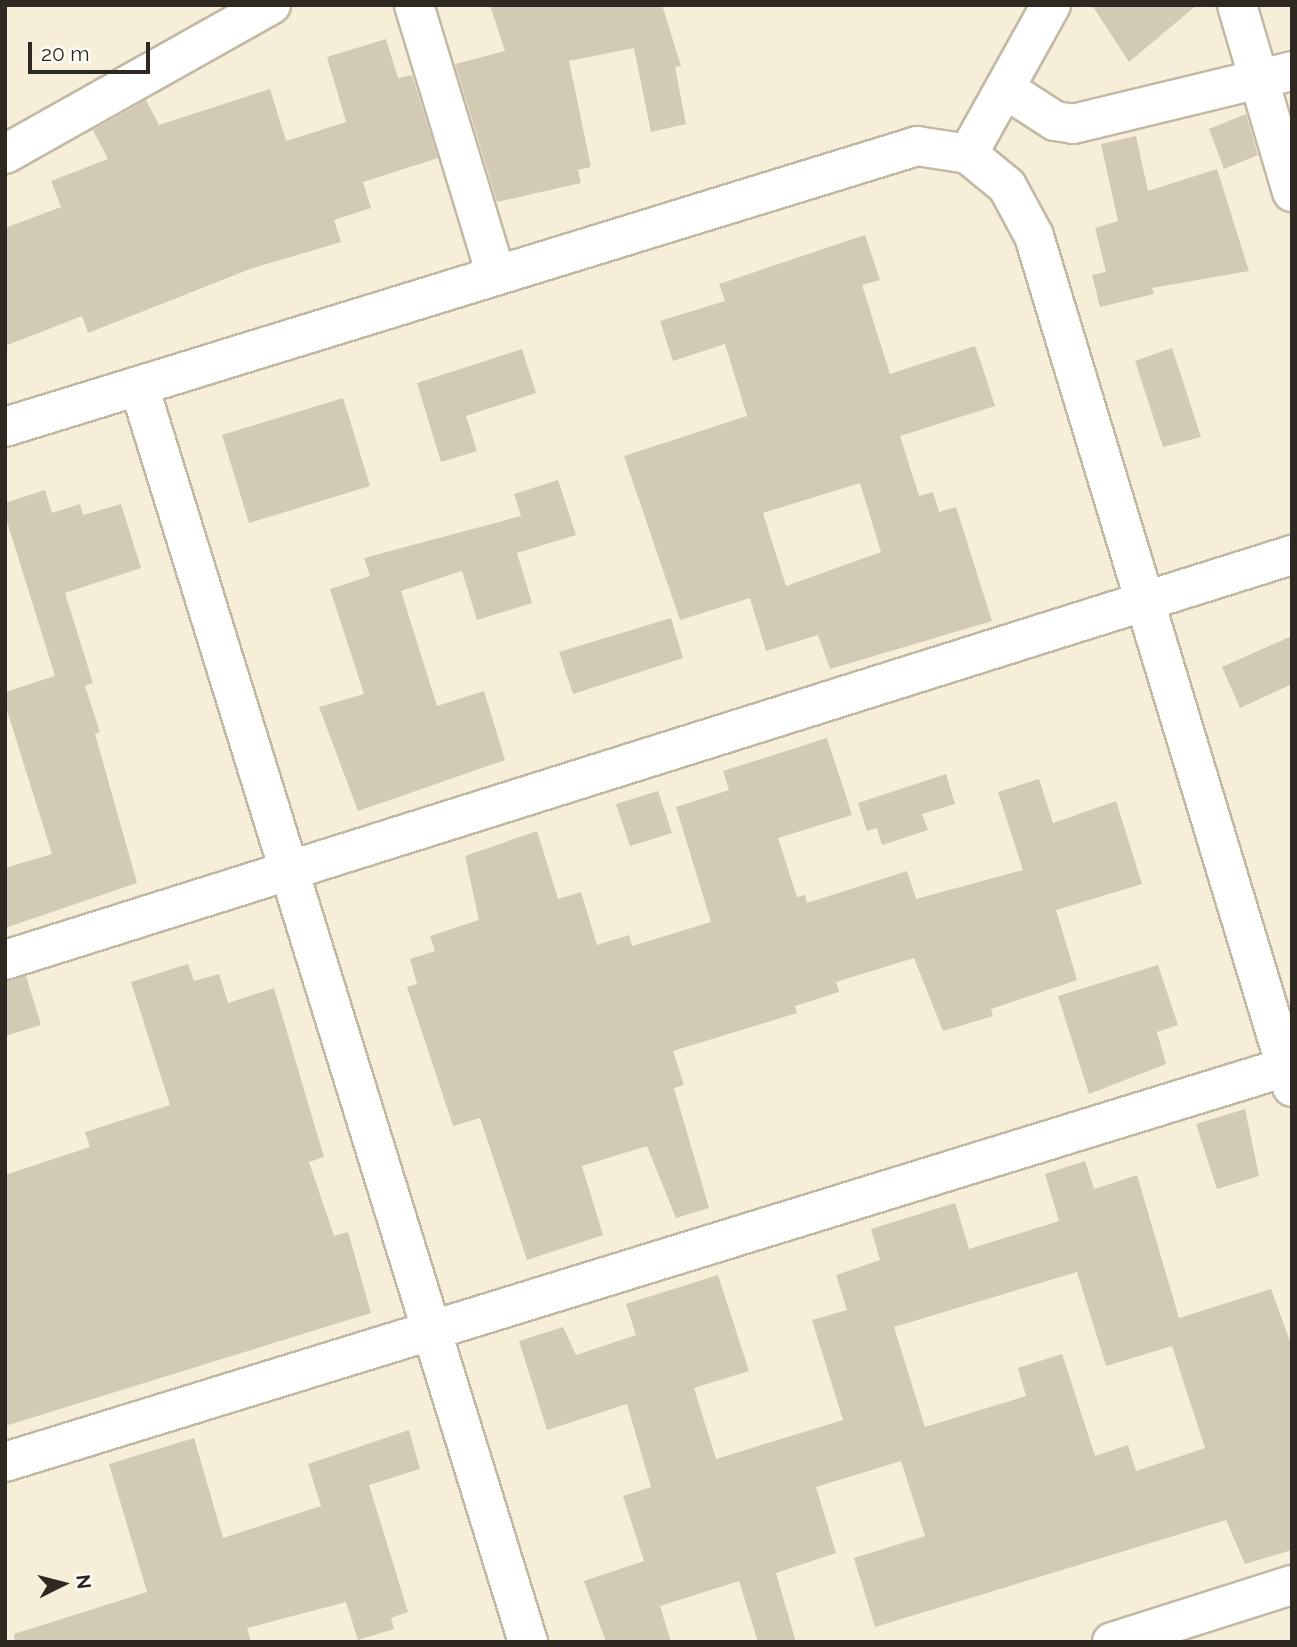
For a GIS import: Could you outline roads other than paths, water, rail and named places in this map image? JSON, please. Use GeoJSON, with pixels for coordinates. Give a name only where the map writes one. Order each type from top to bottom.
{"type":"FeatureCollection","features":[{"type":"Feature","properties":{"kind":"street"},"geometry":{"type":"LineString","coordinates":[[5,154],[271,5]]}},
{"type":"Feature","properties":{"kind":"street"},"geometry":{"type":"LineString","coordinates":[[414,5],[495,272]]}},
{"type":"Feature","properties":{"kind":"street"},"geometry":{"type":"LineString","coordinates":[[968,154],[1007,90],[1051,5]]}},
{"type":"Feature","properties":{"kind":"street"},"geometry":{"type":"LineString","coordinates":[[1237,5],[1275,76],[1292,192]]}},
{"type":"Feature","properties":{"kind":"street"},"geometry":{"type":"LineString","coordinates":[[1007,90],[1063,124],[1275,76]]}},
{"type":"Feature","properties":{"kind":"street"},"geometry":{"type":"LineString","coordinates":[[5,426],[495,272],[917,146],[968,154],[1007,186],[1034,236],[1290,1073],[5,1462]]}},
{"type":"Feature","properties":{"kind":"street"},"geometry":{"type":"LineString","coordinates":[[139,386],[286,869],[528,1642]]}},
{"type":"Feature","properties":{"kind":"street"},"geometry":{"type":"LineString","coordinates":[[5,960],[1143,599],[1292,555]]}},
{"type":"Feature","properties":{"kind":"street"},"geometry":{"type":"LineString","coordinates":[[1112,1642],[1292,1585]]}}]}
